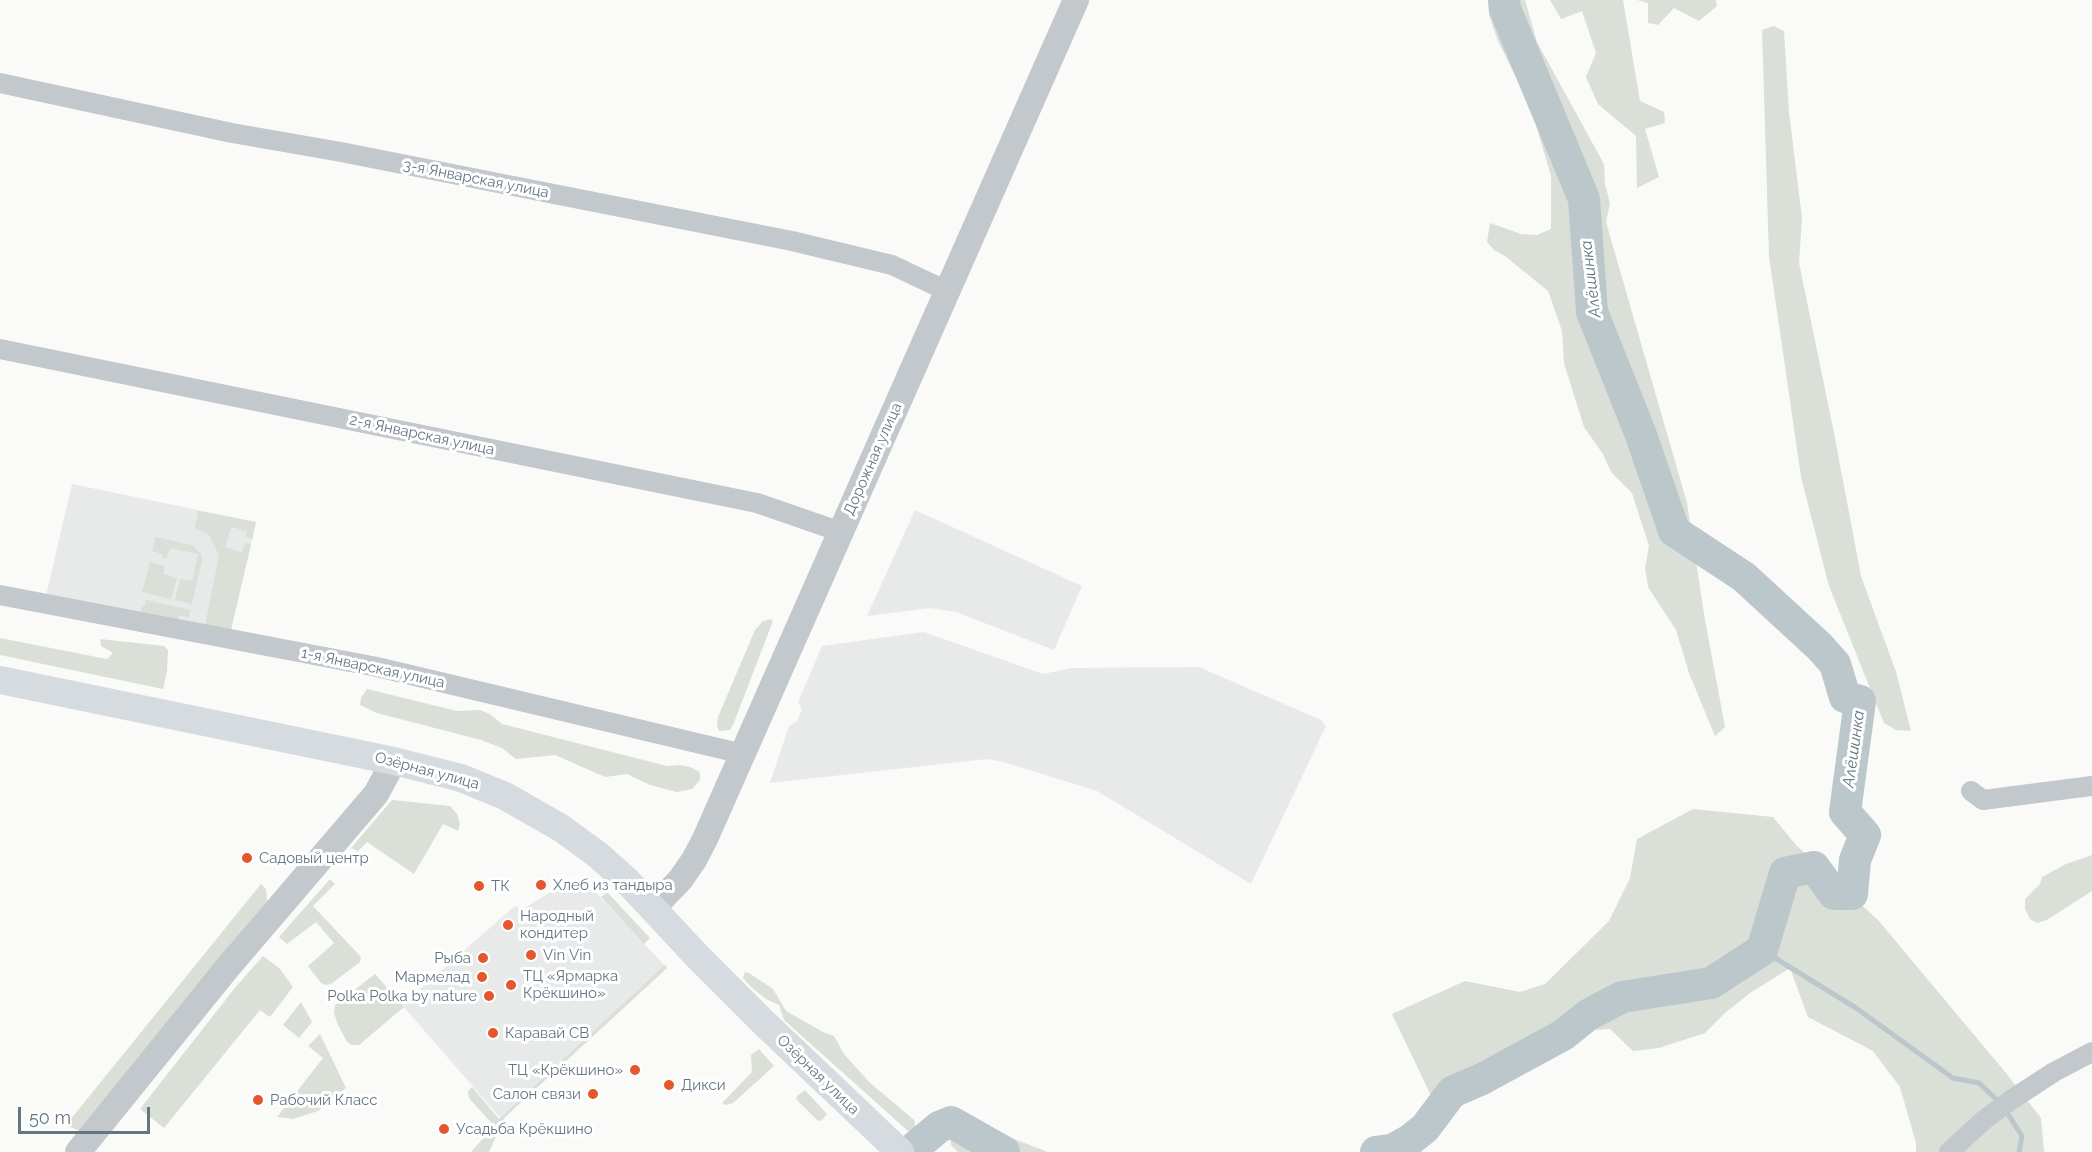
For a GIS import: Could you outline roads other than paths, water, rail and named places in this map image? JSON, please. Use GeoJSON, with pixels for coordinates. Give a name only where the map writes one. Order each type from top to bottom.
{"type":"FeatureCollection","features":[{"type":"Feature","properties":{"kind":"main road","name":"Озёрная улица"},"geometry":{"type":"LineString","coordinates":[[0,680],[394,761],[477,784],[539,814],[575,837],[604,861],[653,908],[763,1022],[900,1152]]}},
{"type":"Feature","properties":{"kind":"street","name":"Дорожная улица"},"geometry":{"type":"LineString","coordinates":[[653,908],[680,880],[694,860],[743,754],[1072,1]]}},
{"type":"Feature","properties":{"kind":"street","name":"3-я Январская улица"},"geometry":{"type":"LineString","coordinates":[[0,83],[232,133],[341,152],[792,241],[892,265],[947,291]]}},
{"type":"Feature","properties":{"kind":"street","name":"2-я Январская улица"},"geometry":{"type":"LineString","coordinates":[[0,349],[757,503],[841,532]]}},
{"type":"Feature","properties":{"kind":"street","name":"1-я Январская улица"},"geometry":{"type":"LineString","coordinates":[[0,595],[377,667],[743,754]]}},
{"type":"Feature","properties":{"kind":"street"},"geometry":{"type":"LineString","coordinates":[[78,1152],[248,944],[376,794],[394,761]]}},
{"type":"Feature","properties":{"kind":"street"},"geometry":{"type":"LineString","coordinates":[[1971,791],[1983,800],[2092,786]]}},
{"type":"Feature","properties":{"kind":"street"},"geometry":{"type":"LineString","coordinates":[[1949,1152],[1992,1113],[2054,1072],[2092,1052]]}},
{"type":"Feature","properties":{"kind":"waterway","name":"Алёшинка"},"geometry":{"type":"LineString","coordinates":[[1376,1152],[1392,1150],[1410,1140],[1425,1128],[1452,1092],[1482,1079],[1563,1035],[1588,1015],[1622,997],[1711,983],[1762,950],[1785,873],[1814,867],[1834,894],[1852,894],[1855,860],[1865,835],[1845,812],[1860,701],[1845,697],[1835,664],[1820,647],[1744,577],[1674,531],[1641,435],[1592,312],[1584,199],[1505,9],[1504,0]]}},
{"type":"Feature","properties":{"kind":"waterway"},"geometry":{"type":"LineString","coordinates":[[1762,950],[1856,1008],[1953,1078],[1979,1083],[1998,1101]]}},
{"type":"Feature","properties":{"kind":"waterway"},"geometry":{"type":"LineString","coordinates":[[2006,1111],[2022,1136],[2019,1152]]}},
{"type":"Feature","properties":{"kind":"waterway","name":"Алёшинка"},"geometry":{"type":"LineString","coordinates":[[915,1147],[939,1127],[951,1122],[1004,1152]]}},
{"type":"Feature","properties":{"kind":"place","name":"Садовый центр"},"geometry":{"type":"Point","coordinates":[247,858]}},
{"type":"Feature","properties":{"kind":"place","name":"Хлеб из тандыра"},"geometry":{"type":"Point","coordinates":[541,885]}},
{"type":"Feature","properties":{"kind":"place","name":"ТК"},"geometry":{"type":"Point","coordinates":[479,886]}},
{"type":"Feature","properties":{"kind":"place","name":"Народный кондитер"},"geometry":{"type":"Point","coordinates":[508,925]}},
{"type":"Feature","properties":{"kind":"place","name":"Vin Vin"},"geometry":{"type":"Point","coordinates":[531,955]}},
{"type":"Feature","properties":{"kind":"place","name":"Рыба"},"geometry":{"type":"Point","coordinates":[483,958]}},
{"type":"Feature","properties":{"kind":"place","name":"Мармелад"},"geometry":{"type":"Point","coordinates":[482,977]}},
{"type":"Feature","properties":{"kind":"place","name":"ТЦ «Ярмарка Крёкшино»"},"geometry":{"type":"Point","coordinates":[511,985]}},
{"type":"Feature","properties":{"kind":"place","name":"Polka Polka by nature"},"geometry":{"type":"Point","coordinates":[489,996]}},
{"type":"Feature","properties":{"kind":"place","name":"Каравай СВ"},"geometry":{"type":"Point","coordinates":[493,1033]}},
{"type":"Feature","properties":{"kind":"place","name":"ТЦ «Крёкшино»"},"geometry":{"type":"Point","coordinates":[635,1070]}},
{"type":"Feature","properties":{"kind":"place","name":"Дикси"},"geometry":{"type":"Point","coordinates":[669,1085]}},
{"type":"Feature","properties":{"kind":"place","name":"Салон связи"},"geometry":{"type":"Point","coordinates":[593,1094]}},
{"type":"Feature","properties":{"kind":"place","name":"Рабочий Класс"},"geometry":{"type":"Point","coordinates":[258,1100]}},
{"type":"Feature","properties":{"kind":"place","name":"Усадьба Крёкшино"},"geometry":{"type":"Point","coordinates":[444,1129]}}]}
